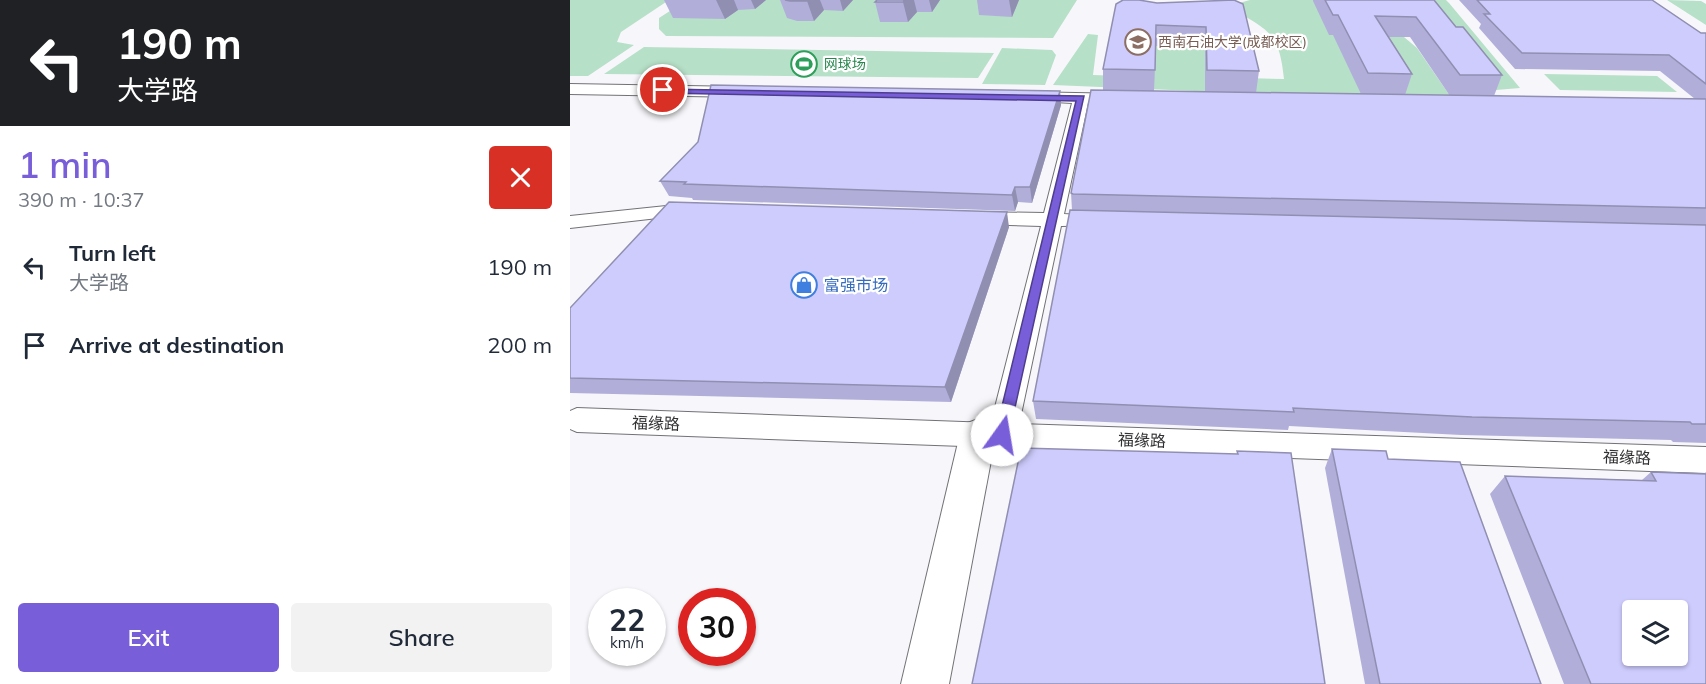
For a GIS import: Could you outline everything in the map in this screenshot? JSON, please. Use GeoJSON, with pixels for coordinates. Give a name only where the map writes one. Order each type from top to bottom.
{"type":"FeatureCollection","features":[{"type":"Feature","properties":{"kind":"street"},"geometry":{"type":"LineString","coordinates":[[570,89],[757,92]]}},
{"type":"Feature","properties":{"kind":"street"},"geometry":{"type":"LineString","coordinates":[[1010,97],[1136,99]]}},
{"type":"Feature","properties":{"kind":"street"},"geometry":{"type":"LineString","coordinates":[[925,684],[990,434],[1051,220],[1081,98]]}},
{"type":"Feature","properties":{"kind":"street"},"geometry":{"type":"LineString","coordinates":[[570,222],[684,208],[719,209]]}},
{"type":"Feature","properties":{"kind":"street"},"geometry":{"type":"LineString","coordinates":[[950,217],[1120,222]]}},
{"type":"Feature","properties":{"kind":"street","name":"福缘路"},"geometry":{"type":"LineString","coordinates":[[577,420],[1706,460]]}},
{"type":"Feature","properties":{"kind":"green space"},"geometry":{"type":"Polygon","coordinates":[[[570,0],[669,0],[621,32],[617,42],[634,45],[588,76],[570,76],[570,0]]]}},
{"type":"Feature","properties":{"kind":"green space"},"geometry":{"type":"Polygon","coordinates":[[[687,0],[1077,0],[1053,38],[666,36],[659,29],[659,18],[687,0]]]}},
{"type":"Feature","properties":{"kind":"green space"},"geometry":{"type":"Polygon","coordinates":[[[1250,0],[1380,0],[1404,37],[1417,48],[1448,93],[1501,95],[1517,101],[1357,98],[1053,85],[1088,34],[1098,35],[1093,75],[1154,77],[1156,46],[1205,48],[1206,77],[1284,79],[1279,50],[1269,33],[1228,6],[1250,0]]]}},
{"type":"Feature","properties":{"kind":"green space"},"geometry":{"type":"Polygon","coordinates":[[[1422,0],[1446,0],[1520,88],[1496,90],[1457,38],[1422,0]]]}},
{"type":"Feature","properties":{"kind":"green space"},"geometry":{"type":"Polygon","coordinates":[[[1667,0],[1701,1],[1706,4],[1706,25],[1667,0]]]}},
{"type":"Feature","properties":{"kind":"green space","name":"网球场"},"geometry":{"type":"Polygon","coordinates":[[[644,47],[994,53],[978,78],[604,74],[644,47]]]}},
{"type":"Feature","properties":{"kind":"green space"},"geometry":{"type":"Polygon","coordinates":[[[1002,48],[1052,50],[1056,55],[1045,85],[982,84],[1002,48]]]}},
{"type":"Feature","properties":{"kind":"green space"},"geometry":{"type":"Polygon","coordinates":[[[1544,74],[1657,76],[1677,92],[1560,90],[1544,74]]]}},
{"type":"Feature","properties":{"kind":"building"},"geometry":{"type":"Polygon","coordinates":[[[877,0],[905,0],[903,2],[875,2],[877,0]]]}},
{"type":"Feature","properties":{"kind":"building"},"geometry":{"type":"Polygon","coordinates":[[[1123,0],[1157,3],[1234,0],[1243,4],[1259,71],[1207,70],[1206,27],[1156,25],[1155,70],[1103,69],[1116,4],[1123,0]]]}},
{"type":"Feature","properties":{"kind":"building"},"geometry":{"type":"Polygon","coordinates":[[[1325,0],[1434,0],[1456,27],[1463,27],[1502,75],[1460,75],[1416,17],[1375,16],[1412,74],[1368,73],[1338,15],[1333,15],[1325,0]]]}},
{"type":"Feature","properties":{"kind":"building"},"geometry":{"type":"Polygon","coordinates":[[[1477,0],[1652,0],[1701,33],[1706,33],[1706,84],[1669,55],[1522,53],[1484,14],[1490,14],[1477,0]]]}},
{"type":"Feature","properties":{"kind":"building"},"geometry":{"type":"Polygon","coordinates":[[[711,85],[1060,91],[1030,187],[1015,187],[1012,195],[684,184],[686,182],[660,181],[698,142],[711,85]]]}},
{"type":"Feature","properties":{"kind":"building"},"geometry":{"type":"Polygon","coordinates":[[[1091,90],[1706,99],[1706,208],[1073,194],[1071,193],[1091,90]]]}},
{"type":"Feature","properties":{"kind":"building","name":"富强市场"},"geometry":{"type":"Polygon","coordinates":[[[669,202],[1007,212],[945,387],[570,378],[570,308],[669,202]]]}},
{"type":"Feature","properties":{"kind":"building"},"geometry":{"type":"Polygon","coordinates":[[[1070,210],[1706,225],[1706,424],[1472,417],[1293,408],[1294,412],[1033,401],[1070,210]]]}},
{"type":"Feature","properties":{"kind":"building"},"geometry":{"type":"Polygon","coordinates":[[[1021,448],[1238,454],[1237,451],[1291,453],[1325,684],[972,684],[1021,448]]]}},
{"type":"Feature","properties":{"kind":"building"},"geometry":{"type":"Polygon","coordinates":[[[1332,449],[1386,451],[1388,459],[1460,462],[1541,684],[1380,684],[1332,449]]]}},
{"type":"Feature","properties":{"kind":"building"},"geometry":{"type":"Polygon","coordinates":[[[1651,472],[1706,474],[1706,684],[1591,684],[1505,476],[1656,481],[1651,472]]]}},
{"type":"Feature","properties":{"kind":"place","name":"西南石油大学(成都校区)"},"geometry":{"type":"Point","coordinates":[1138,42]}},
{"type":"Feature","properties":{"kind":"place","name":"网球场"},"geometry":{"type":"Point","coordinates":[804,64]}},
{"type":"Feature","properties":{"kind":"place","name":"富强市场"},"geometry":{"type":"Point","coordinates":[804,285]}},
{"type":"Feature","properties":{"kind":"route"},"geometry":{"type":"LineString","coordinates":[[663,90],[1081,98],[1002,435]]}}]}
